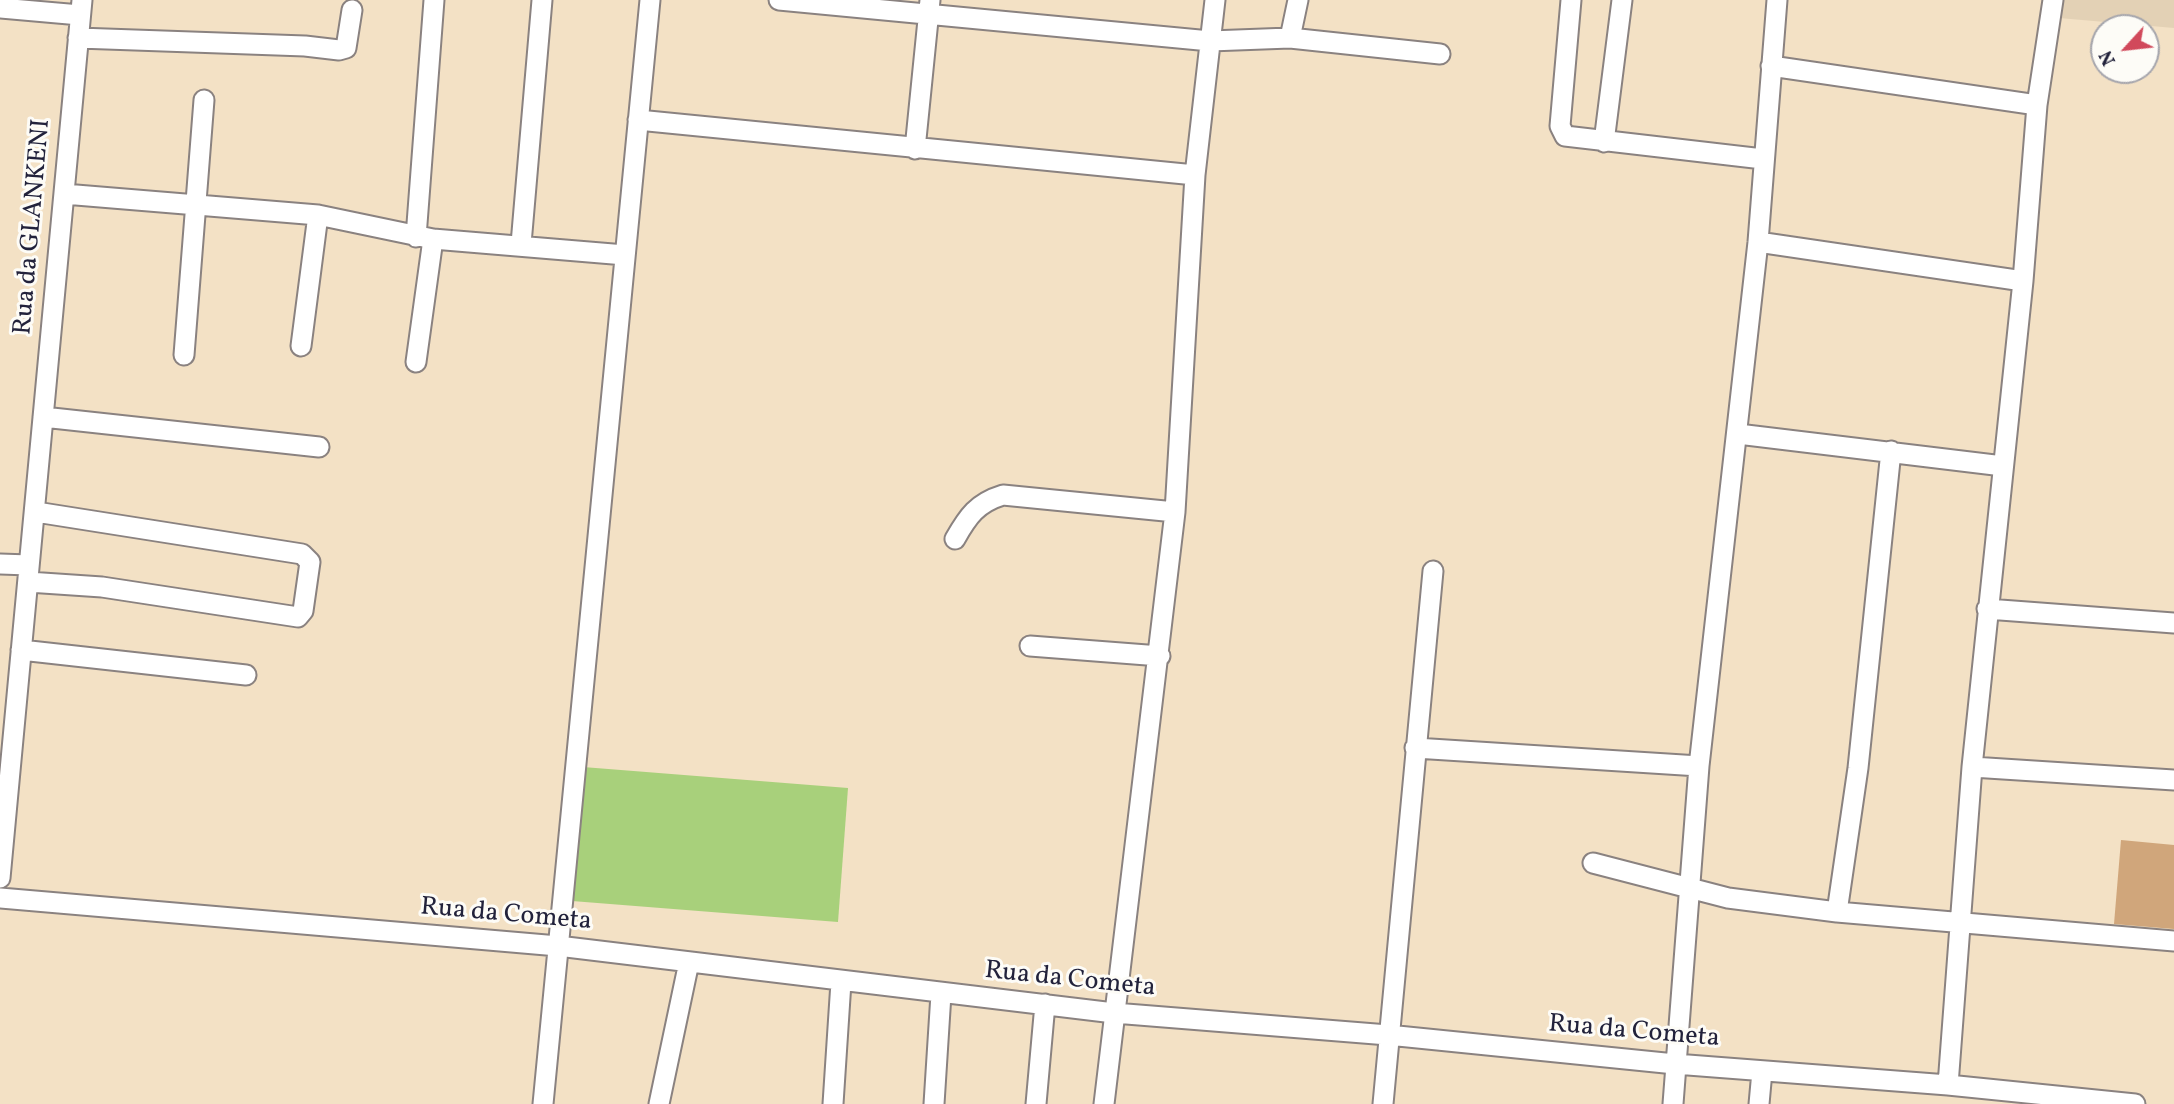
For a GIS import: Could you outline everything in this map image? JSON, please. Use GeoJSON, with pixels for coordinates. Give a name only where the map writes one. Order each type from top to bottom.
{"type":"FeatureCollection","features":[{"type":"Feature","properties":{"kind":"street"},"geometry":{"type":"LineString","coordinates":[[416,362],[434,0]]}},
{"type":"Feature","properties":{"kind":"street"},"geometry":{"type":"LineString","coordinates":[[520,244],[542,0]]}},
{"type":"Feature","properties":{"kind":"street"},"geometry":{"type":"LineString","coordinates":[[543,1104],[650,0]]}},
{"type":"Feature","properties":{"kind":"street"},"geometry":{"type":"LineString","coordinates":[[779,0],[929,8],[1210,41],[1290,38],[1440,54]]}},
{"type":"Feature","properties":{"kind":"street"},"geometry":{"type":"LineString","coordinates":[[1104,1104],[1160,656],[1175,512],[1195,175],[1215,0]]}},
{"type":"Feature","properties":{"kind":"street"},"geometry":{"type":"LineString","coordinates":[[1290,38],[1298,0]]}},
{"type":"Feature","properties":{"kind":"street"},"geometry":{"type":"LineString","coordinates":[[1571,0],[1560,126],[1565,136],[1763,159]]}},
{"type":"Feature","properties":{"kind":"street"},"geometry":{"type":"LineString","coordinates":[[1604,142],[1622,0]]}},
{"type":"Feature","properties":{"kind":"street"},"geometry":{"type":"LineString","coordinates":[[1673,1104],[1699,766],[1758,242],[1777,0]]}},
{"type":"Feature","properties":{"kind":"street"},"geometry":{"type":"LineString","coordinates":[[1948,1085],[1987,609],[2024,281],[2037,106],[2053,0]]}},
{"type":"Feature","properties":{"kind":"street"},"geometry":{"type":"LineString","coordinates":[[0,8],[81,8]]}},
{"type":"Feature","properties":{"kind":"street","name":"Rua da GLANKENI"},"geometry":{"type":"LineString","coordinates":[[0,878],[6,748],[21,650],[36,512],[81,8]]}},
{"type":"Feature","properties":{"kind":"street"},"geometry":{"type":"LineString","coordinates":[[915,149],[929,8]]}},
{"type":"Feature","properties":{"kind":"street"},"geometry":{"type":"LineString","coordinates":[[78,38],[305,46],[339,51],[346,48],[348,42],[352,10]]}},
{"type":"Feature","properties":{"kind":"street"},"geometry":{"type":"LineString","coordinates":[[1771,66],[2037,106]]}},
{"type":"Feature","properties":{"kind":"street"},"geometry":{"type":"LineString","coordinates":[[184,355],[204,100]]}},
{"type":"Feature","properties":{"kind":"street"},"geometry":{"type":"LineString","coordinates":[[638,120],[1195,175]]}},
{"type":"Feature","properties":{"kind":"street"},"geometry":{"type":"LineString","coordinates":[[64,194],[318,215],[424,238],[520,244],[625,255]]}},
{"type":"Feature","properties":{"kind":"street"},"geometry":{"type":"LineString","coordinates":[[301,346],[318,215]]}},
{"type":"Feature","properties":{"kind":"street"},"geometry":{"type":"LineString","coordinates":[[1758,242],[2024,281]]}},
{"type":"Feature","properties":{"kind":"street"},"geometry":{"type":"LineString","coordinates":[[43,417],[319,447]]}},
{"type":"Feature","properties":{"kind":"street"},"geometry":{"type":"LineString","coordinates":[[1738,434],[2003,466]]}},
{"type":"Feature","properties":{"kind":"street"},"geometry":{"type":"LineString","coordinates":[[1838,912],[1858,768],[1891,451]]}},
{"type":"Feature","properties":{"kind":"street"},"geometry":{"type":"LineString","coordinates":[[955,539],[969,515],[982,502],[1003,495],[1037,496],[1175,512]]}},
{"type":"Feature","properties":{"kind":"street"},"geometry":{"type":"LineString","coordinates":[[0,564],[29,573],[102,587],[298,617],[303,611],[310,562],[302,554],[36,512]]}},
{"type":"Feature","properties":{"kind":"street"},"geometry":{"type":"LineString","coordinates":[[1382,1104],[1433,571]]}},
{"type":"Feature","properties":{"kind":"street"},"geometry":{"type":"LineString","coordinates":[[1987,609],[2174,623]]}},
{"type":"Feature","properties":{"kind":"street"},"geometry":{"type":"LineString","coordinates":[[1030,646],[1160,656]]}},
{"type":"Feature","properties":{"kind":"street"},"geometry":{"type":"LineString","coordinates":[[21,650],[246,675]]}},
{"type":"Feature","properties":{"kind":"street"},"geometry":{"type":"LineString","coordinates":[[1415,748],[1699,766]]}},
{"type":"Feature","properties":{"kind":"street"},"geometry":{"type":"LineString","coordinates":[[1972,767],[2174,780]]}},
{"type":"Feature","properties":{"kind":"street"},"geometry":{"type":"LineString","coordinates":[[1593,863],[1728,898],[1838,912],[2174,941]]}},
{"type":"Feature","properties":{"kind":"street","name":"Rua da Cometa"},"geometry":{"type":"LineString","coordinates":[[0,898],[558,946],[1114,1013],[1388,1035],[1675,1064],[1948,1085],[2135,1104]]}},
{"type":"Feature","properties":{"kind":"street"},"geometry":{"type":"LineString","coordinates":[[659,1104],[689,962]]}},
{"type":"Feature","properties":{"kind":"street"},"geometry":{"type":"LineString","coordinates":[[833,1104],[841,982]]}},
{"type":"Feature","properties":{"kind":"street"},"geometry":{"type":"LineString","coordinates":[[934,1104],[941,994]]}},
{"type":"Feature","properties":{"kind":"street"},"geometry":{"type":"LineString","coordinates":[[1036,1104],[1045,1004]]}},
{"type":"Feature","properties":{"kind":"street"},"geometry":{"type":"LineString","coordinates":[[1759,1104],[1762,1071]]}},
{"type":"Feature","properties":{"kind":"shaded area"},"geometry":{"type":"Polygon","coordinates":[[[2061,0],[2174,0],[2174,28],[2160,27],[2160,14],[2090,14],[2090,21],[2059,18],[2061,0]]]}},
{"type":"Feature","properties":{"kind":"green space"},"geometry":{"type":"Polygon","coordinates":[[[583,767],[848,788],[838,922],[572,901],[583,767]]]}},
{"type":"Feature","properties":{"kind":"building"},"geometry":{"type":"Polygon","coordinates":[[[2121,840],[2174,845],[2174,929],[2114,924],[2121,840]]]}}]}
